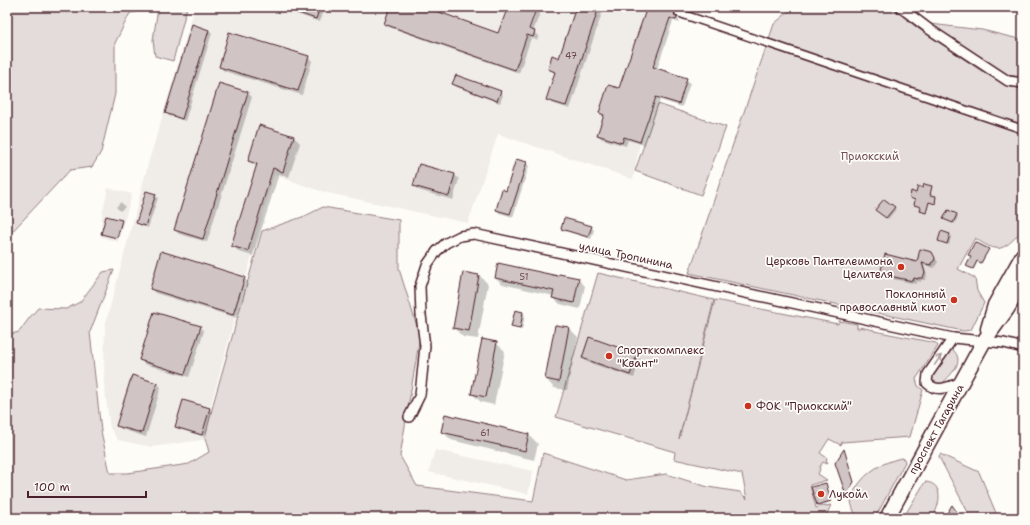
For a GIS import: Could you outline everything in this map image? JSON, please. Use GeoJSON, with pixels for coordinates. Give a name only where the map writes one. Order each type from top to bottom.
{"type":"FeatureCollection","features":[{"type":"Feature","properties":{"kind":"main road","name":"проспект Гагарина"},"geometry":{"type":"LineString","coordinates":[[984,341],[995,305],[1023,255]]}},
{"type":"Feature","properties":{"kind":"main road","name":"проспект Гагарина"},"geometry":{"type":"LineString","coordinates":[[887,518],[984,341],[1007,309],[1023,282]]}},
{"type":"Feature","properties":{"kind":"street"},"geometry":{"type":"LineString","coordinates":[[900,7],[929,30],[1008,81],[1023,83]]}},
{"type":"Feature","properties":{"kind":"street"},"geometry":{"type":"LineString","coordinates":[[679,13],[1022,129]]}},
{"type":"Feature","properties":{"kind":"street","name":"улица Тропинина"},"geometry":{"type":"LineString","coordinates":[[409,416],[420,395],[425,346],[421,315],[420,286],[427,265],[446,243],[460,236],[474,234],[953,338],[1004,343],[1023,348]]}},
{"type":"Feature","properties":{"kind":"street"},"geometry":{"type":"LineString","coordinates":[[953,338],[928,374],[927,383],[933,388],[940,389],[962,382]]}},
{"type":"Feature","properties":{"kind":"shaded area"},"geometry":{"type":"Polygon","coordinates":[[[195,7],[681,7],[676,20],[670,18],[653,67],[687,78],[679,104],[656,97],[640,142],[633,179],[498,134],[468,223],[324,192],[274,175],[210,408],[221,415],[215,438],[152,447],[118,440],[110,428],[104,382],[105,326],[149,161],[195,7]]]}},
{"type":"Feature","properties":{"kind":"shaded area"},"geometry":{"type":"Polygon","coordinates":[[[108,188],[132,194],[118,242],[101,237],[102,215],[108,188]]]}},
{"type":"Feature","properties":{"kind":"shaded area"},"geometry":{"type":"Polygon","coordinates":[[[435,450],[533,471],[528,494],[429,472],[435,450]]]}},
{"type":"Feature","properties":{"kind":"green space"},"geometry":{"type":"Polygon","coordinates":[[[7,7],[187,7],[173,61],[155,56],[153,40],[158,8],[130,13],[115,43],[115,94],[101,152],[92,167],[70,170],[7,237],[7,7]]]}},
{"type":"Feature","properties":{"kind":"green space","name":"Приокский"},"geometry":{"type":"Polygon","coordinates":[[[794,7],[888,7],[901,14],[916,27],[986,74],[1011,87],[1023,88],[1023,229],[1007,245],[999,248],[990,247],[975,238],[958,269],[975,278],[977,291],[984,303],[971,330],[963,331],[689,273],[774,24],[794,7]]]}},
{"type":"Feature","properties":{"kind":"green space"},"geometry":{"type":"Polygon","coordinates":[[[930,24],[982,30],[1023,40],[1023,77],[1007,75],[929,26],[930,24]]]}},
{"type":"Feature","properties":{"kind":"green space"},"geometry":{"type":"Polygon","coordinates":[[[658,104],[726,127],[701,195],[635,171],[658,104]]]}},
{"type":"Feature","properties":{"kind":"green space"},"geometry":{"type":"Polygon","coordinates":[[[323,207],[399,220],[399,269],[420,336],[400,456],[417,486],[533,501],[543,453],[626,480],[666,474],[708,487],[740,492],[747,499],[742,474],[674,459],[675,452],[556,417],[598,273],[714,300],[679,439],[715,300],[838,324],[839,321],[857,324],[857,328],[860,327],[936,343],[938,346],[916,379],[918,386],[923,390],[910,437],[842,442],[841,445],[829,439],[820,453],[827,458],[826,461],[828,462],[827,464],[823,462],[819,468],[818,474],[827,480],[810,485],[816,508],[831,505],[825,518],[7,518],[7,335],[19,332],[38,308],[66,309],[80,302],[103,272],[114,270],[90,332],[101,431],[110,473],[128,473],[189,464],[209,452],[205,438],[262,231],[305,216],[323,207]]]}},
{"type":"Feature","properties":{"kind":"green space"},"geometry":{"type":"Polygon","coordinates":[[[951,350],[953,350],[957,355],[957,364],[942,384],[934,385],[932,377],[951,350]]]}},
{"type":"Feature","properties":{"kind":"green space"},"geometry":{"type":"Polygon","coordinates":[[[940,454],[979,472],[998,518],[971,518],[939,457],[940,454]]]}},
{"type":"Feature","properties":{"kind":"green space"},"geometry":{"type":"Polygon","coordinates":[[[901,458],[904,459],[905,462],[875,518],[856,518],[851,498],[860,482],[875,468],[887,462],[901,458]]]}},
{"type":"Feature","properties":{"kind":"green space"},"geometry":{"type":"Polygon","coordinates":[[[925,482],[936,486],[939,496],[939,502],[932,518],[903,518],[925,482]]]}},
{"type":"Feature","properties":{"kind":"building"},"geometry":{"type":"Polygon","coordinates":[[[284,7],[320,7],[316,19],[284,7]]]}},
{"type":"Feature","properties":{"kind":"building"},"geometry":{"type":"Polygon","coordinates":[[[390,7],[425,7],[498,33],[508,7],[537,7],[529,29],[535,31],[533,37],[527,35],[515,70],[384,24],[390,7]]]}},
{"type":"Feature","properties":{"kind":"building"},"geometry":{"type":"Polygon","coordinates":[[[576,7],[599,7],[566,106],[546,100],[555,72],[548,69],[552,55],[559,58],[576,7]]]}},
{"type":"Feature","properties":{"kind":"building"},"geometry":{"type":"Polygon","coordinates":[[[647,7],[681,7],[676,9],[674,12],[677,18],[676,20],[670,18],[653,67],[687,78],[679,104],[656,97],[640,142],[624,137],[622,143],[597,135],[604,115],[599,113],[608,85],[619,88],[647,7]]]}},
{"type":"Feature","properties":{"kind":"building"},"geometry":{"type":"Polygon","coordinates":[[[192,24],[209,30],[182,119],[165,113],[192,24]]]}},
{"type":"Feature","properties":{"kind":"building"},"geometry":{"type":"Polygon","coordinates":[[[229,32],[309,56],[298,91],[219,67],[229,32]]]}},
{"type":"Feature","properties":{"kind":"building"},"geometry":{"type":"Polygon","coordinates":[[[456,75],[501,91],[497,101],[452,84],[456,75]]]}},
{"type":"Feature","properties":{"kind":"building"},"geometry":{"type":"Polygon","coordinates":[[[219,83],[248,92],[203,239],[174,230],[219,83]]]}},
{"type":"Feature","properties":{"kind":"building"},"geometry":{"type":"Polygon","coordinates":[[[259,125],[294,136],[283,172],[273,168],[248,251],[231,246],[257,164],[248,161],[259,125]]]}},
{"type":"Feature","properties":{"kind":"building"},"geometry":{"type":"Polygon","coordinates":[[[516,159],[527,162],[510,214],[496,210],[502,189],[506,191],[516,159]]]}},
{"type":"Feature","properties":{"kind":"building"},"geometry":{"type":"Polygon","coordinates":[[[419,164],[455,174],[449,196],[413,186],[419,164]]]}},
{"type":"Feature","properties":{"kind":"building"},"geometry":{"type":"Polygon","coordinates":[[[924,184],[932,186],[930,195],[936,196],[935,204],[929,202],[926,213],[920,211],[921,207],[914,205],[915,200],[910,198],[911,191],[916,193],[918,186],[923,188],[924,184]]]}},
{"type":"Feature","properties":{"kind":"building"},"geometry":{"type":"Polygon","coordinates":[[[146,191],[156,194],[145,226],[136,223],[146,191]]]}},
{"type":"Feature","properties":{"kind":"building"},"geometry":{"type":"Polygon","coordinates":[[[884,199],[895,207],[886,218],[875,210],[884,199]]]}},
{"type":"Feature","properties":{"kind":"building"},"geometry":{"type":"Polygon","coordinates":[[[948,210],[957,214],[953,223],[943,219],[948,210]]]}},
{"type":"Feature","properties":{"kind":"building"},"geometry":{"type":"Polygon","coordinates":[[[106,216],[122,220],[117,238],[101,234],[106,216]]]}},
{"type":"Feature","properties":{"kind":"building"},"geometry":{"type":"Polygon","coordinates":[[[564,218],[592,226],[588,237],[561,229],[564,218]]]}},
{"type":"Feature","properties":{"kind":"building"},"geometry":{"type":"Polygon","coordinates":[[[941,231],[950,234],[947,244],[938,241],[941,231]]]}},
{"type":"Feature","properties":{"kind":"building"},"geometry":{"type":"Polygon","coordinates":[[[975,242],[989,249],[981,263],[977,261],[973,269],[966,266],[971,257],[968,255],[975,242]]]}},
{"type":"Feature","properties":{"kind":"building","name":"Церковь Пантелеимона Целителя"},"geometry":{"type":"Polygon","coordinates":[[[920,249],[932,252],[935,258],[931,265],[922,263],[925,273],[922,278],[914,278],[913,281],[880,274],[885,254],[917,262],[920,249]]]}},
{"type":"Feature","properties":{"kind":"building"},"geometry":{"type":"Polygon","coordinates":[[[161,251],[245,277],[233,315],[150,289],[161,251]]]}},
{"type":"Feature","properties":{"kind":"building"},"geometry":{"type":"Polygon","coordinates":[[[498,263],[558,276],[559,274],[579,278],[574,303],[552,298],[554,291],[495,278],[498,263]]]}},
{"type":"Feature","properties":{"kind":"building"},"geometry":{"type":"Polygon","coordinates":[[[463,272],[479,275],[469,331],[453,328],[463,272]]]}},
{"type":"Feature","properties":{"kind":"building"},"geometry":{"type":"Polygon","coordinates":[[[515,310],[523,312],[520,329],[511,327],[515,310]]]}},
{"type":"Feature","properties":{"kind":"building"},"geometry":{"type":"Polygon","coordinates":[[[154,312],[201,326],[185,374],[139,360],[154,312]]]}},
{"type":"Feature","properties":{"kind":"building"},"geometry":{"type":"Polygon","coordinates":[[[555,325],[569,327],[559,382],[545,379],[555,325]]]}},
{"type":"Feature","properties":{"kind":"building","name":"Спортккомплекс \"Квант\""},"geometry":{"type":"Polygon","coordinates":[[[589,337],[637,354],[630,375],[582,358],[589,337]]]}},
{"type":"Feature","properties":{"kind":"building"},"geometry":{"type":"Polygon","coordinates":[[[482,339],[497,342],[486,397],[471,394],[482,339]]]}},
{"type":"Feature","properties":{"kind":"building"},"geometry":{"type":"Polygon","coordinates":[[[132,375],[157,383],[142,433],[116,426],[132,375]]]}},
{"type":"Feature","properties":{"kind":"building"},"geometry":{"type":"Polygon","coordinates":[[[183,400],[210,408],[202,435],[175,427],[183,400]]]}},
{"type":"Feature","properties":{"kind":"building"},"geometry":{"type":"Polygon","coordinates":[[[445,414],[529,434],[525,451],[441,432],[445,414]]]}},
{"type":"Feature","properties":{"kind":"building"},"geometry":{"type":"Polygon","coordinates":[[[844,449],[854,482],[846,495],[835,463],[844,449]]]}},
{"type":"Feature","properties":{"kind":"building","name":"Лукойл"},"geometry":{"type":"Polygon","coordinates":[[[826,483],[831,501],[817,505],[811,487],[826,483]]]}},
{"type":"Feature","properties":{"kind":"building"},"geometry":{"type":"Polygon","coordinates":[[[952,505],[961,518],[944,518],[952,505]]]}},
{"type":"Feature","properties":{"kind":"place","name":"Церковь Пантелеимона Целителя"},"geometry":{"type":"Point","coordinates":[901,267]}},
{"type":"Feature","properties":{"kind":"place","name":"Поклонный православный киот"},"geometry":{"type":"Point","coordinates":[954,300]}},
{"type":"Feature","properties":{"kind":"place","name":"Спортккомплекс \"Квант\""},"geometry":{"type":"Point","coordinates":[609,356]}},
{"type":"Feature","properties":{"kind":"place","name":"ФОК \"Приокский\""},"geometry":{"type":"Point","coordinates":[748,406]}},
{"type":"Feature","properties":{"kind":"place","name":"Лукойл"},"geometry":{"type":"Point","coordinates":[821,494]}}]}
